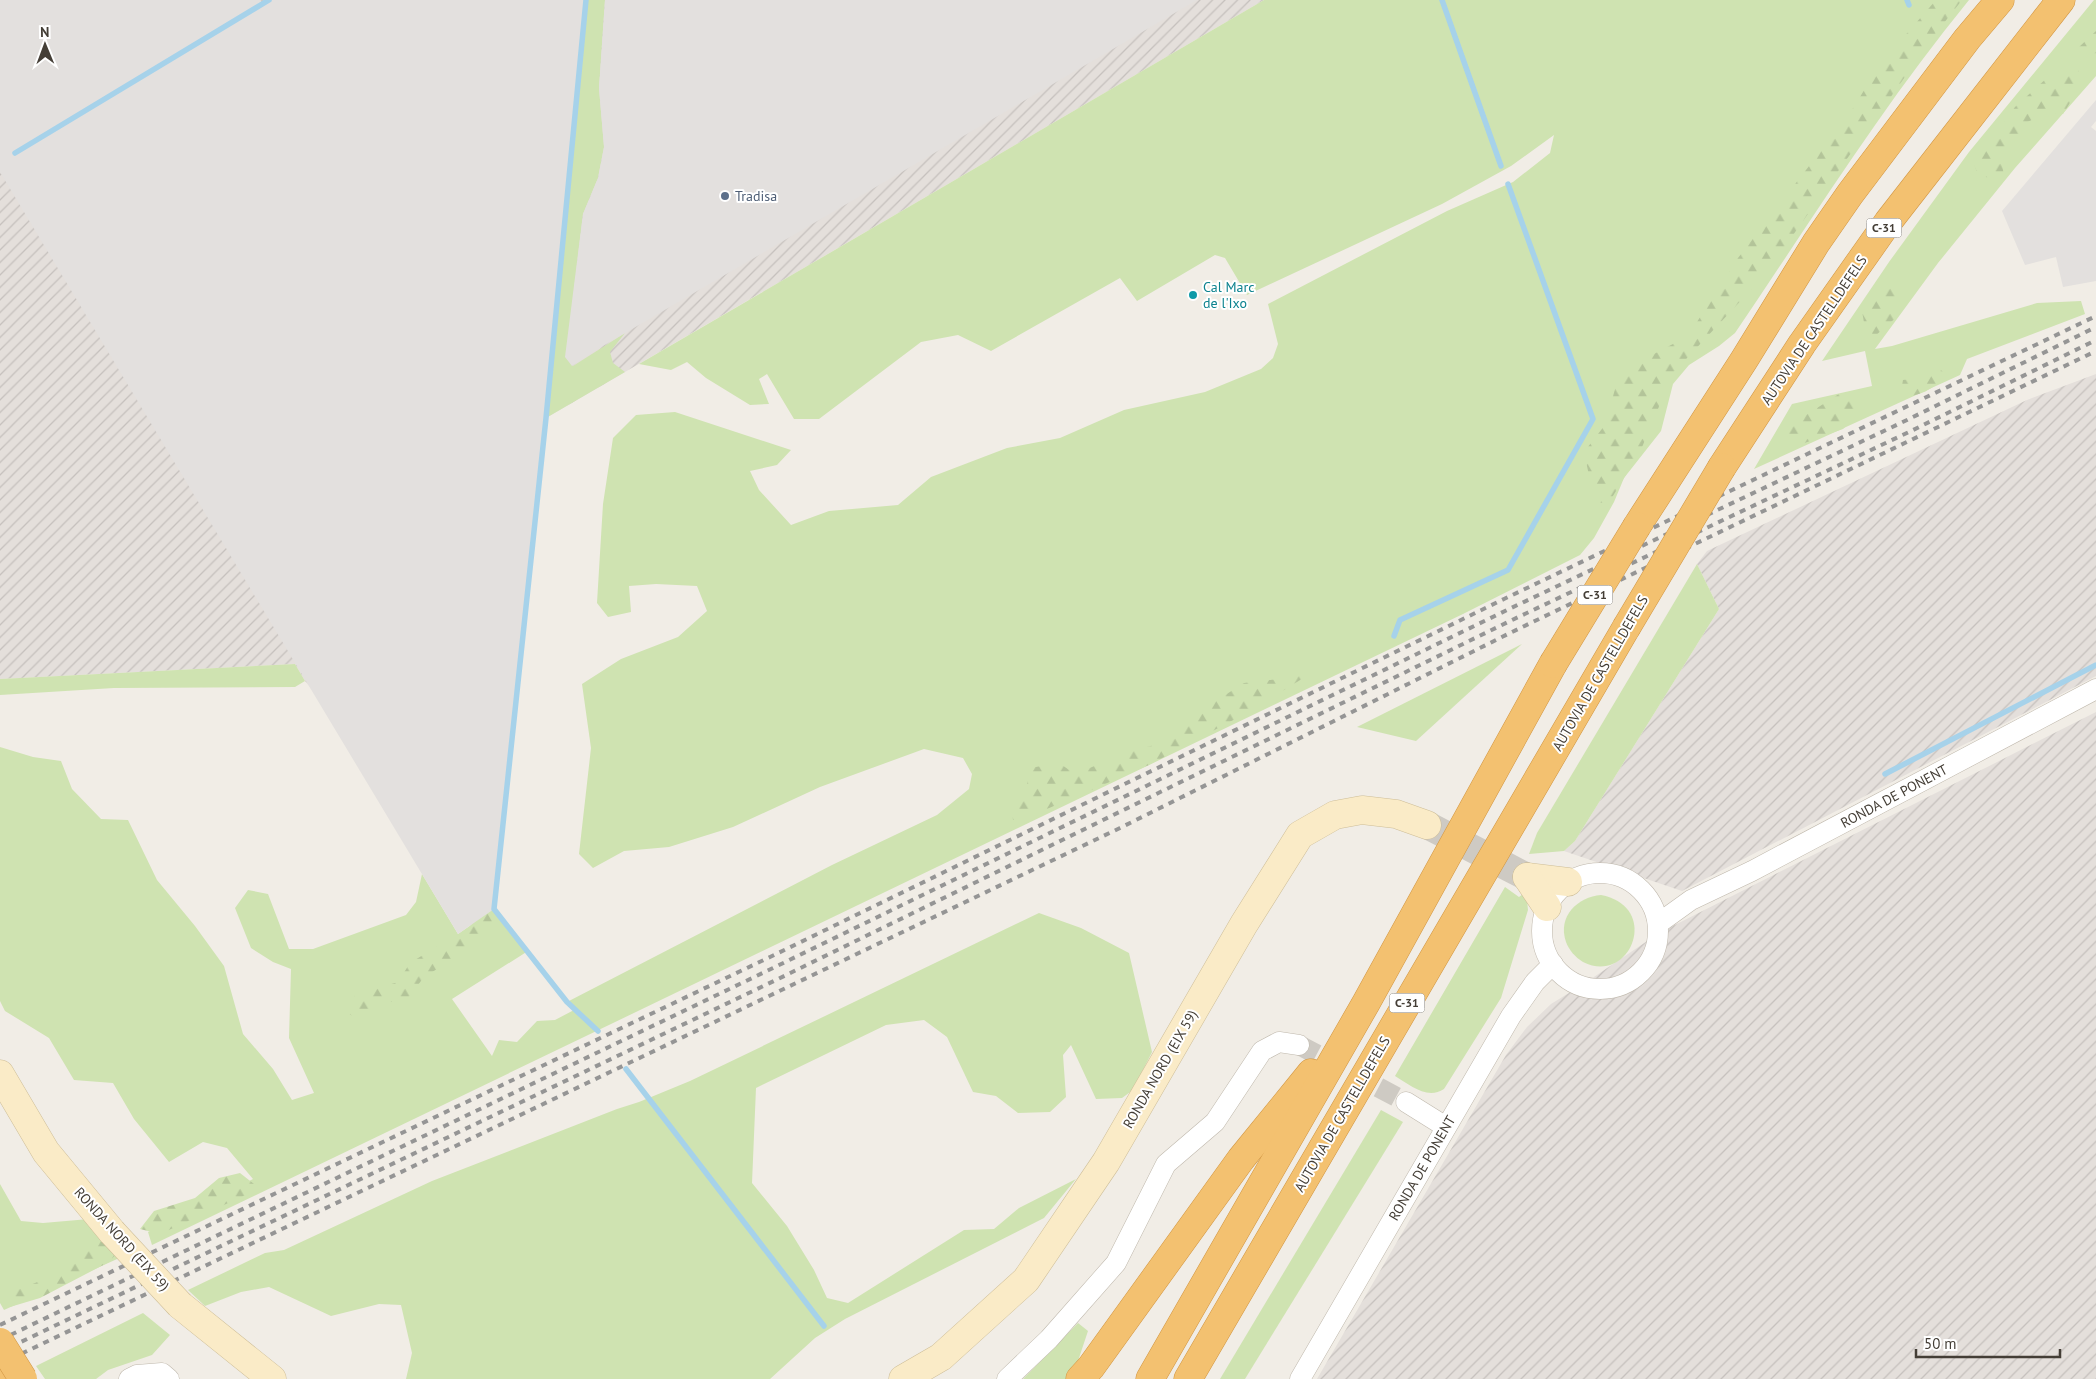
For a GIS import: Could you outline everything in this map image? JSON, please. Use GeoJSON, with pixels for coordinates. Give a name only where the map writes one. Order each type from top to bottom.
{"type":"FeatureCollection","features":[{"type":"Feature","properties":{"kind":"highway","name":"C-31"},"geometry":{"type":"LineString","coordinates":[[1150,1379],[1366,1004],[1553,664],[1636,526],[1744,360],[1816,243],[1845,201],[1967,39],[2000,0]]}},
{"type":"Feature","properties":{"kind":"highway","name":"AUTOVIA DE CASTELLDEFELS"},"geometry":{"type":"LineString","coordinates":[[1188,1379],[1626,628],[1722,468],[1802,344],[1883,230],[2061,0]]}},
{"type":"Feature","properties":{"kind":"highway"},"geometry":{"type":"LineString","coordinates":[[1080,1379],[1091,1367],[1242,1159],[1366,1004]]}},
{"type":"Feature","properties":{"kind":"highway"},"geometry":{"type":"LineString","coordinates":[[0,1342],[23,1379]]}},
{"type":"Feature","properties":{"kind":"highway"},"geometry":{"type":"LineString","coordinates":[[0,1366],[6,1379]]}},
{"type":"Feature","properties":{"kind":"main road","name":"RONDA NORD (EIX 59)"},"geometry":{"type":"LineString","coordinates":[[903,1379],[941,1357],[1026,1280],[1106,1162],[1244,924],[1300,835],[1335,815],[1362,810],[1396,814],[1427,824]]}},
{"type":"Feature","properties":{"kind":"main road"},"geometry":{"type":"LineString","coordinates":[[1547,907],[1526,877],[1568,882]]}},
{"type":"Feature","properties":{"kind":"main road","name":"RONDA NORD (EIX 59)"},"geometry":{"type":"LineString","coordinates":[[0,1074],[46,1152],[112,1232],[180,1304],[272,1379]]}},
{"type":"Feature","properties":{"kind":"street","name":"RONDA DE PONENT"},"geometry":{"type":"LineString","coordinates":[[1658,923],[1690,900],[1752,871],[2096,689]]}},
{"type":"Feature","properties":{"kind":"street"},"geometry":{"type":"LineString","coordinates":[[1547,907],[1542,921],[1545,951],[1552,964],[1565,977],[1581,986],[1599,989],[1617,987],[1633,979],[1646,967],[1656,951],[1659,933],[1653,904],[1641,888],[1625,877],[1606,872],[1586,874],[1568,882]]}},
{"type":"Feature","properties":{"kind":"street","name":"RONDA DE PONENT"},"geometry":{"type":"LineString","coordinates":[[1649,900],[1690,900]]}},
{"type":"Feature","properties":{"kind":"street","name":"RONDA DE PONENT"},"geometry":{"type":"LineString","coordinates":[[1300,1379],[1511,1016],[1535,982],[1552,964]]}},
{"type":"Feature","properties":{"kind":"street"},"geometry":{"type":"LineString","coordinates":[[1007,1379],[1049,1339],[1116,1263],[1166,1164],[1215,1122],[1262,1051],[1279,1042],[1300,1045]]}},
{"type":"Feature","properties":{"kind":"street"},"geometry":{"type":"LineString","coordinates":[[1406,1102],[1446,1126]]}},
{"type":"Feature","properties":{"kind":"street"},"geometry":{"type":"LineString","coordinates":[[128,1379],[137,1375],[162,1373],[169,1379]]}},
{"type":"Feature","properties":{"kind":"shaded area","name":"Tradisa"},"geometry":{"type":"Polygon","coordinates":[[[0,0],[1264,0],[546,418],[494,909],[305,681],[295,664],[0,679],[0,0]]]}},
{"type":"Feature","properties":{"kind":"shaded area","name":"Tradisa"},"geometry":{"type":"Polygon","coordinates":[[[0,0],[260,0],[263,4],[269,0],[586,0],[546,418],[494,909],[458,934],[0,172],[0,0]]]}},
{"type":"Feature","properties":{"kind":"shaded area","name":"Tradisa"},"geometry":{"type":"Polygon","coordinates":[[[605,0],[1197,0],[596,350],[572,366],[565,357],[583,214],[598,178],[604,147],[599,88],[605,0]]]}},
{"type":"Feature","properties":{"kind":"shaded area"},"geometry":{"type":"Polygon","coordinates":[[[2096,100],[2096,121],[2091,127],[2096,131],[2096,281],[2063,287],[2056,257],[2025,265],[2002,211],[2096,100]]]}},
{"type":"Feature","properties":{"kind":"shaded area"},"geometry":{"type":"Polygon","coordinates":[[[2096,374],[2096,676],[1682,891],[1564,851],[1575,841],[1719,609],[1697,564],[1707,551],[2027,400],[2096,374]]]}},
{"type":"Feature","properties":{"kind":"shaded area"},"geometry":{"type":"Polygon","coordinates":[[[2096,712],[2096,1379],[1317,1379],[1506,1055],[1527,1027],[1551,1004],[1659,933],[2096,712]]]}},
{"type":"Feature","properties":{"kind":"green space"},"geometry":{"type":"Polygon","coordinates":[[[586,0],[605,0],[599,88],[604,147],[598,178],[583,214],[566,357],[573,366],[625,333],[610,352],[613,363],[625,372],[546,418],[586,0]]]}},
{"type":"Feature","properties":{"kind":"green space"},"geometry":{"type":"Polygon","coordinates":[[[1264,0],[1969,0],[1877,122],[1735,333],[1719,346],[1689,365],[1673,384],[1661,431],[1624,478],[1614,502],[1594,538],[1580,555],[1463,614],[152,1245],[148,1232],[253,1179],[227,1148],[203,1142],[169,1162],[134,1119],[113,1083],[74,1080],[49,1038],[5,1011],[0,1001],[0,747],[33,757],[61,761],[72,789],[101,819],[128,820],[157,880],[195,926],[224,966],[243,1034],[273,1069],[292,1100],[314,1093],[289,1038],[291,969],[273,962],[251,948],[235,908],[248,890],[268,894],[289,949],[313,949],[406,915],[416,902],[422,874],[458,934],[494,909],[528,951],[452,999],[492,1056],[499,1040],[517,1042],[537,1021],[555,1020],[574,1010],[567,1002],[832,865],[937,815],[969,789],[972,774],[963,758],[924,749],[820,787],[733,827],[669,847],[624,851],[593,868],[579,854],[591,748],[582,684],[621,659],[678,637],[707,611],[697,586],[656,584],[629,586],[631,612],[608,617],[597,603],[603,504],[613,438],[636,415],[675,412],[791,450],[777,465],[750,471],[759,490],[791,525],[829,511],[898,505],[931,477],[1007,448],[1060,438],[1124,410],[1205,392],[1261,369],[1273,358],[1278,344],[1268,304],[1447,211],[1513,182],[1550,153],[1554,135],[1511,166],[1442,204],[1247,295],[1225,258],[1215,255],[1137,301],[1120,278],[991,351],[958,335],[921,342],[819,419],[794,419],[767,374],[759,379],[769,404],[750,405],[706,378],[687,362],[671,370],[639,364],[1264,0]]]}},
{"type":"Feature","properties":{"kind":"green space"},"geometry":{"type":"Polygon","coordinates":[[[1936,0],[1962,0],[1936,33],[1764,276],[1673,373],[1640,452],[1608,504],[1598,502],[1590,480],[1584,452],[1605,425],[1617,382],[1637,363],[1688,336],[1738,258],[1850,113],[1881,63],[1936,0]]]}},
{"type":"Feature","properties":{"kind":"green space"},"geometry":{"type":"Polygon","coordinates":[[[2094,0],[2096,0],[2096,76],[2015,168],[1938,263],[1875,349],[1892,346],[2037,303],[2081,301],[2085,314],[1967,359],[1960,375],[1754,469],[1792,404],[1872,386],[1865,351],[1822,361],[1889,262],[1969,152],[2094,0]]]}},
{"type":"Feature","properties":{"kind":"green space"},"geometry":{"type":"Polygon","coordinates":[[[2096,31],[2096,53],[2086,57],[2078,48],[2096,31]]]}},
{"type":"Feature","properties":{"kind":"green space"},"geometry":{"type":"Polygon","coordinates":[[[2076,67],[2084,80],[2063,114],[2045,114],[2025,123],[2002,165],[2005,180],[1979,176],[1974,165],[2015,107],[2048,77],[2076,67]]]}},
{"type":"Feature","properties":{"kind":"green space"},"geometry":{"type":"Polygon","coordinates":[[[1891,286],[1897,298],[1899,315],[1875,336],[1865,328],[1862,311],[1874,294],[1891,286]]]}},
{"type":"Feature","properties":{"kind":"green space"},"geometry":{"type":"Polygon","coordinates":[[[1940,369],[1947,376],[1936,385],[1920,394],[1900,397],[1903,380],[1918,378],[1940,369]]]}},
{"type":"Feature","properties":{"kind":"green space"},"geometry":{"type":"Polygon","coordinates":[[[1839,394],[1858,397],[1863,410],[1843,429],[1799,445],[1787,446],[1786,430],[1795,417],[1806,415],[1839,394]]]}},
{"type":"Feature","properties":{"kind":"green space"},"geometry":{"type":"Polygon","coordinates":[[[1697,564],[1719,609],[1575,841],[1564,851],[1529,854],[1537,833],[1697,564]]]}},
{"type":"Feature","properties":{"kind":"green space"},"geometry":{"type":"Polygon","coordinates":[[[1522,644],[1416,741],[1357,727],[1522,644]]]}},
{"type":"Feature","properties":{"kind":"green space"},"geometry":{"type":"Polygon","coordinates":[[[295,664],[305,681],[295,687],[114,688],[0,695],[0,679],[295,664]]]}},
{"type":"Feature","properties":{"kind":"green space"},"geometry":{"type":"Polygon","coordinates":[[[1299,667],[1305,677],[1252,710],[1149,765],[1026,818],[1013,820],[1011,803],[1025,794],[1030,768],[1059,763],[1075,774],[1131,751],[1162,743],[1200,711],[1244,683],[1288,678],[1299,667]]]}},
{"type":"Feature","properties":{"kind":"green space"},"geometry":{"type":"Polygon","coordinates":[[[1505,887],[1519,897],[1523,894],[1527,900],[1528,910],[1501,998],[1444,1089],[1431,1093],[1419,1090],[1395,1076],[1505,887]]]}},
{"type":"Feature","properties":{"kind":"green space"},"geometry":{"type":"Polygon","coordinates":[[[1601,895],[1620,902],[1631,914],[1635,928],[1632,942],[1625,955],[1614,963],[1600,967],[1583,962],[1575,956],[1567,945],[1564,924],[1571,909],[1577,904],[1601,895]]]}},
{"type":"Feature","properties":{"kind":"green space"},"geometry":{"type":"Polygon","coordinates":[[[494,909],[497,924],[468,950],[424,977],[405,1002],[385,1002],[358,1020],[348,1013],[355,995],[398,982],[410,963],[436,947],[463,936],[479,914],[494,909]]]}},
{"type":"Feature","properties":{"kind":"green space"},"geometry":{"type":"Polygon","coordinates":[[[1039,913],[1081,928],[1129,953],[1152,1052],[1133,1090],[1122,1098],[1096,1099],[1071,1045],[1063,1055],[1066,1097],[1050,1112],[1018,1113],[996,1096],[973,1092],[947,1037],[924,1020],[886,1025],[756,1088],[752,1183],[787,1226],[814,1270],[827,1298],[848,1303],[964,1230],[994,1229],[1019,1208],[1076,1179],[1044,1218],[845,1319],[815,1338],[770,1379],[406,1379],[412,1353],[401,1305],[379,1304],[331,1316],[269,1287],[241,1292],[205,1306],[188,1290],[265,1253],[284,1250],[432,1181],[690,1081],[1039,913]]]}},
{"type":"Feature","properties":{"kind":"green space"},"geometry":{"type":"Polygon","coordinates":[[[1381,1110],[1403,1122],[1245,1379],[1220,1379],[1381,1110]]]}},
{"type":"Feature","properties":{"kind":"green space"},"geometry":{"type":"Polygon","coordinates":[[[240,1173],[254,1184],[248,1194],[160,1234],[140,1229],[154,1211],[195,1198],[219,1178],[240,1173]]]}},
{"type":"Feature","properties":{"kind":"green space"},"geometry":{"type":"Polygon","coordinates":[[[0,1184],[21,1221],[43,1223],[89,1219],[126,1255],[4,1310],[0,1303],[0,1184]]]}},
{"type":"Feature","properties":{"kind":"green space"},"geometry":{"type":"Polygon","coordinates":[[[102,1237],[125,1244],[109,1262],[40,1298],[10,1307],[11,1291],[26,1287],[50,1276],[70,1263],[102,1237]]]}},
{"type":"Feature","properties":{"kind":"green space"},"geometry":{"type":"Polygon","coordinates":[[[143,1313],[170,1335],[152,1355],[108,1370],[96,1379],[45,1379],[36,1366],[143,1313]]]}},
{"type":"Feature","properties":{"kind":"green space"},"geometry":{"type":"Polygon","coordinates":[[[1078,1323],[1088,1331],[1078,1361],[1068,1379],[1023,1379],[1078,1323]]]}},
{"type":"Feature","properties":{"kind":"waterway"},"geometry":{"type":"LineString","coordinates":[[15,153],[269,0]]}},
{"type":"Feature","properties":{"kind":"waterway"},"geometry":{"type":"LineString","coordinates":[[586,0],[546,418],[494,909],[567,1002],[598,1031]]}},
{"type":"Feature","properties":{"kind":"waterway"},"geometry":{"type":"LineString","coordinates":[[1442,0],[1501,166]]}},
{"type":"Feature","properties":{"kind":"waterway"},"geometry":{"type":"LineString","coordinates":[[1907,0],[1909,5]]}},
{"type":"Feature","properties":{"kind":"waterway"},"geometry":{"type":"LineString","coordinates":[[1394,636],[1400,620],[1508,570],[1593,419],[1508,184]]}},
{"type":"Feature","properties":{"kind":"waterway"},"geometry":{"type":"LineString","coordinates":[[1885,774],[2096,665]]}},
{"type":"Feature","properties":{"kind":"waterway"},"geometry":{"type":"LineString","coordinates":[[626,1069],[824,1326]]}},
{"type":"Feature","properties":{"kind":"tunnel"},"geometry":{"type":"LineString","coordinates":[[1427,825],[1527,877]]}},
{"type":"Feature","properties":{"kind":"tunnel"},"geometry":{"type":"LineString","coordinates":[[1299,1045],[1406,1102]]}},
{"type":"Feature","properties":{"kind":"railway"},"geometry":{"type":"LineString","coordinates":[[0,1325],[770,957],[1504,599],[2096,316]]}},
{"type":"Feature","properties":{"kind":"railway"},"geometry":{"type":"LineString","coordinates":[[0,1340],[2096,327]]}},
{"type":"Feature","properties":{"kind":"railway"},"geometry":{"type":"LineString","coordinates":[[0,1352],[778,979],[1510,621],[1911,431],[2096,340]]}},
{"type":"Feature","properties":{"kind":"railway"},"geometry":{"type":"LineString","coordinates":[[0,1364],[1120,828],[1512,632],[2096,351]]}},
{"type":"Feature","properties":{"kind":"place","name":"Tradisa"},"geometry":{"type":"Point","coordinates":[725,196]}},
{"type":"Feature","properties":{"kind":"place","name":"Cal Marc de l'Ixo"},"geometry":{"type":"Point","coordinates":[1193,295]}}]}
